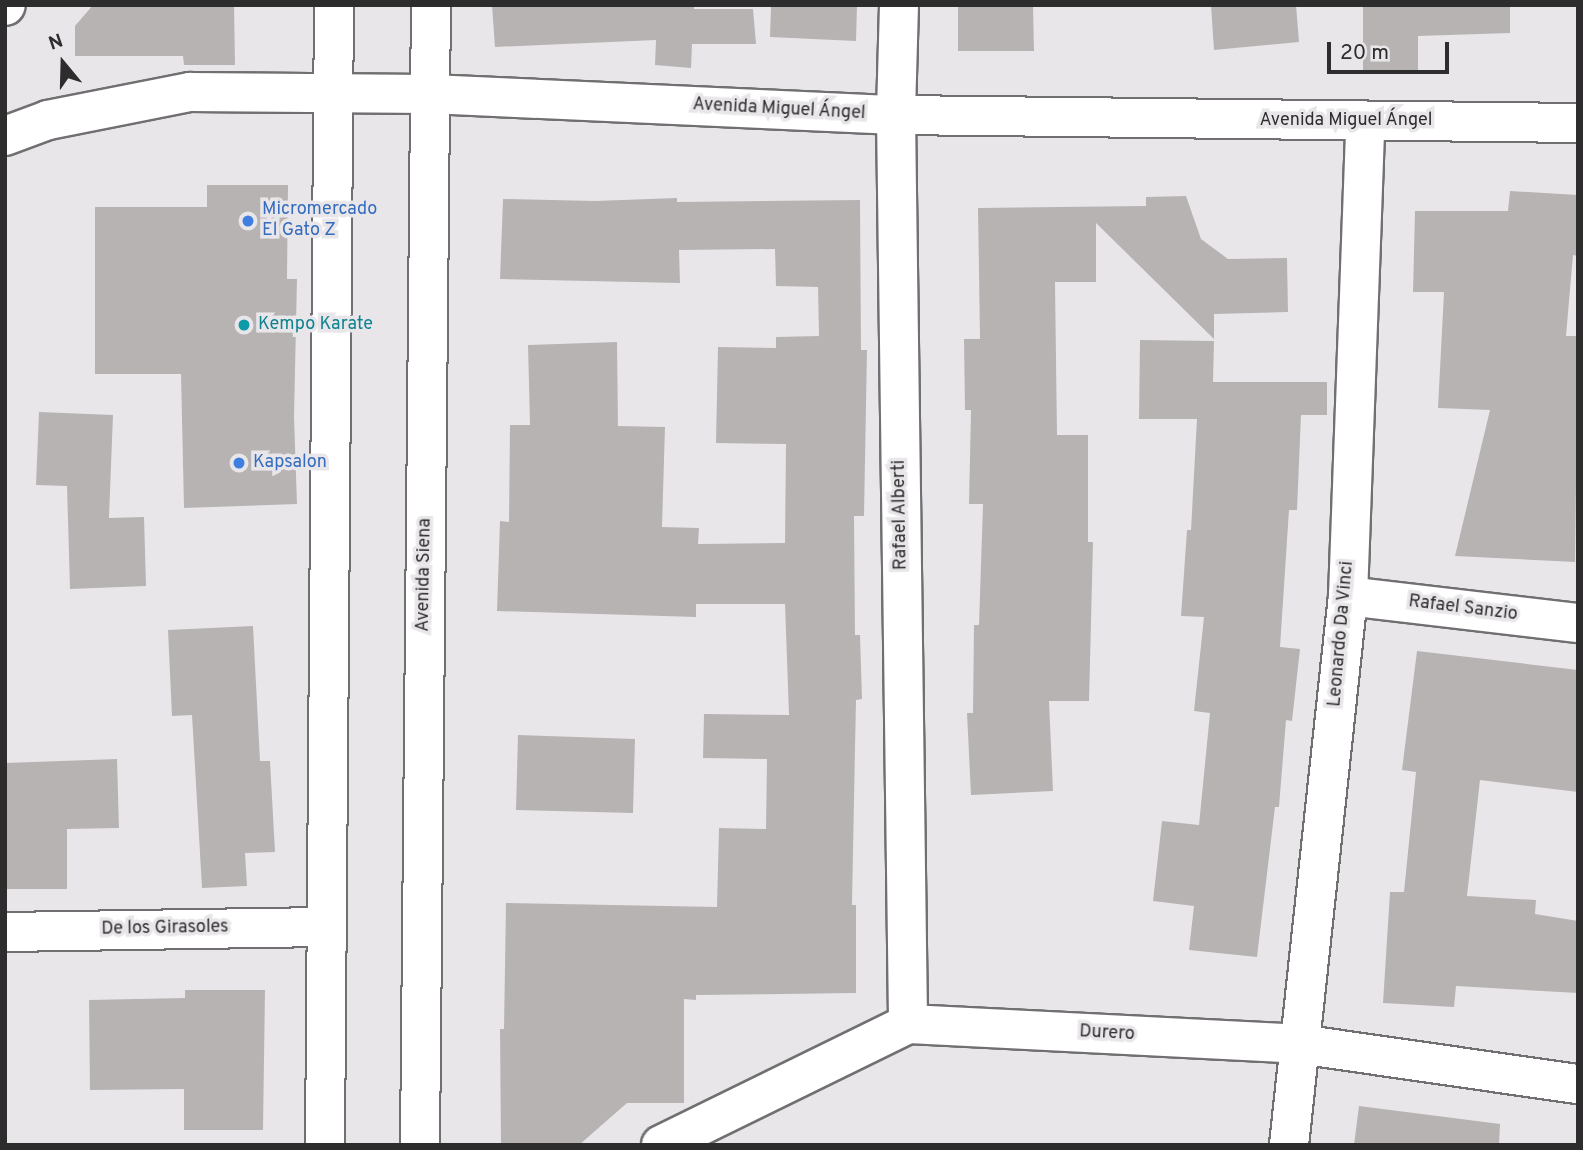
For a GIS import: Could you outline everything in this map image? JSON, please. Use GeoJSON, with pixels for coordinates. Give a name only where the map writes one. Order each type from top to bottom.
{"type":"FeatureCollection","features":[{"type":"Feature","properties":{"kind":"street"},"geometry":{"type":"LineString","coordinates":[[325,1145],[324,927],[334,5]]}},
{"type":"Feature","properties":{"kind":"street","name":"Avenida Siena"},"geometry":{"type":"LineString","coordinates":[[420,1145],[431,5]]}},
{"type":"Feature","properties":{"kind":"street","name":"Rafael Alberti"},"geometry":{"type":"LineString","coordinates":[[899,5],[896,115],[908,1024]]}},
{"type":"Feature","properties":{"kind":"street","name":"Avenida Miguel Ángel"},"geometry":{"type":"LineString","coordinates":[[5,136],[48,120],[190,92],[430,94],[896,115],[1365,122],[1571,118]]}},
{"type":"Feature","properties":{"kind":"street","name":"Leonardo Da Vinci"},"geometry":{"type":"LineString","coordinates":[[1289,1145],[1348,596],[1365,122]]}},
{"type":"Feature","properties":{"kind":"street","name":"Rafael Sanzio"},"geometry":{"type":"LineString","coordinates":[[1348,596],[1578,623]]}},
{"type":"Feature","properties":{"kind":"street","name":"De los Girasoles"},"geometry":{"type":"LineString","coordinates":[[5,932],[324,927]]}},
{"type":"Feature","properties":{"kind":"street","name":"Durero"},"geometry":{"type":"LineString","coordinates":[[661,1145],[908,1024],[1299,1044],[1578,1084]]}},
{"type":"Feature","properties":{"kind":"building"},"geometry":{"type":"Polygon","coordinates":[[[93,5],[234,5],[235,65],[184,65],[183,56],[75,56],[75,26],[93,5]]]}},
{"type":"Feature","properties":{"kind":"building"},"geometry":{"type":"Polygon","coordinates":[[[492,5],[694,5],[694,9],[753,9],[756,44],[692,44],[691,68],[655,65],[656,40],[495,47],[492,5]]]}},
{"type":"Feature","properties":{"kind":"building"},"geometry":{"type":"Polygon","coordinates":[[[771,5],[857,5],[856,41],[770,37],[771,5]]]}},
{"type":"Feature","properties":{"kind":"building"},"geometry":{"type":"Polygon","coordinates":[[[958,5],[1033,5],[1034,51],[958,51],[958,5]]]}},
{"type":"Feature","properties":{"kind":"building"},"geometry":{"type":"Polygon","coordinates":[[[1211,5],[1296,5],[1299,42],[1214,50],[1211,5]]]}},
{"type":"Feature","properties":{"kind":"building"},"geometry":{"type":"Polygon","coordinates":[[[1363,5],[1510,5],[1510,33],[1418,36],[1418,74],[1363,73],[1363,5]]]}},
{"type":"Feature","properties":{"kind":"building"},"geometry":{"type":"Polygon","coordinates":[[[207,185],[288,185],[287,279],[297,279],[294,417],[297,504],[184,508],[181,374],[95,374],[95,207],[207,207],[207,185]]]}},
{"type":"Feature","properties":{"kind":"building"},"geometry":{"type":"Polygon","coordinates":[[[1510,191],[1578,195],[1578,256],[1573,255],[1566,336],[1578,336],[1575,562],[1455,556],[1490,410],[1438,408],[1444,292],[1413,292],[1415,211],[1508,211],[1510,191]]]}},
{"type":"Feature","properties":{"kind":"building"},"geometry":{"type":"Polygon","coordinates":[[[1186,196],[1201,239],[1228,259],[1287,258],[1288,312],[1214,314],[1214,339],[1096,223],[1096,282],[1055,282],[1057,435],[1088,435],[1088,542],[1093,542],[1089,701],[1049,701],[1053,791],[971,795],[967,713],[973,713],[974,625],[979,625],[983,504],[969,504],[971,410],[965,410],[964,339],[980,339],[978,208],[1146,206],[1146,197],[1186,196]]]}},
{"type":"Feature","properties":{"kind":"building"},"geometry":{"type":"Polygon","coordinates":[[[677,198],[677,202],[860,200],[861,350],[867,350],[864,516],[854,516],[855,635],[860,635],[862,699],[856,700],[852,905],[856,905],[856,993],[696,995],[696,1000],[684,999],[684,1103],[627,1103],[579,1145],[501,1145],[500,1029],[504,1029],[506,903],[717,907],[719,828],[766,829],[767,759],[703,758],[704,714],[789,715],[785,604],[696,604],[696,617],[497,611],[500,521],[509,522],[510,425],[530,425],[528,345],[617,342],[618,426],[665,427],[662,527],[699,528],[698,544],[785,543],[786,444],[716,443],[718,347],[776,348],[776,337],[819,336],[818,287],[776,286],[775,249],[679,250],[680,283],[500,279],[503,199],[595,201],[677,198]]]}},
{"type":"Feature","properties":{"kind":"building"},"geometry":{"type":"Polygon","coordinates":[[[1140,340],[1214,341],[1213,382],[1327,382],[1327,415],[1301,415],[1297,510],[1289,510],[1280,647],[1300,649],[1292,721],[1286,720],[1279,807],[1275,807],[1257,957],[1189,950],[1194,906],[1153,901],[1162,821],[1199,825],[1210,713],[1194,711],[1204,617],[1181,616],[1187,530],[1191,530],[1197,419],[1139,419],[1140,340]]]}},
{"type":"Feature","properties":{"kind":"building"},"geometry":{"type":"Polygon","coordinates":[[[39,412],[113,415],[109,518],[144,517],[146,586],[70,589],[67,486],[36,485],[39,412]]]}},
{"type":"Feature","properties":{"kind":"building"},"geometry":{"type":"Polygon","coordinates":[[[253,626],[260,761],[270,761],[275,852],[245,853],[247,886],[202,888],[192,715],[172,716],[168,630],[253,626]]]}},
{"type":"Feature","properties":{"kind":"building"},"geometry":{"type":"Polygon","coordinates":[[[1417,651],[1578,670],[1578,792],[1480,780],[1467,896],[1536,900],[1535,914],[1578,921],[1578,993],[1456,986],[1454,1007],[1383,1003],[1390,892],[1404,892],[1416,772],[1402,770],[1417,651]]]}},
{"type":"Feature","properties":{"kind":"building"},"geometry":{"type":"Polygon","coordinates":[[[518,735],[635,739],[633,813],[516,810],[518,735]]]}},
{"type":"Feature","properties":{"kind":"building"},"geometry":{"type":"Polygon","coordinates":[[[117,759],[119,828],[67,829],[67,889],[5,889],[5,763],[117,759]]]}},
{"type":"Feature","properties":{"kind":"building"},"geometry":{"type":"Polygon","coordinates":[[[185,990],[265,990],[263,1130],[184,1130],[184,1089],[90,1090],[89,1000],[185,998],[185,990]]]}},
{"type":"Feature","properties":{"kind":"building"},"geometry":{"type":"Polygon","coordinates":[[[1359,1106],[1500,1124],[1499,1145],[1354,1145],[1359,1106]]]}},
{"type":"Feature","properties":{"kind":"place","name":"Micromercado El Gato Z"},"geometry":{"type":"Point","coordinates":[248,221]}},
{"type":"Feature","properties":{"kind":"place","name":"Kempo Karate"},"geometry":{"type":"Point","coordinates":[244,325]}},
{"type":"Feature","properties":{"kind":"place","name":"Kapsalon"},"geometry":{"type":"Point","coordinates":[239,463]}}]}
